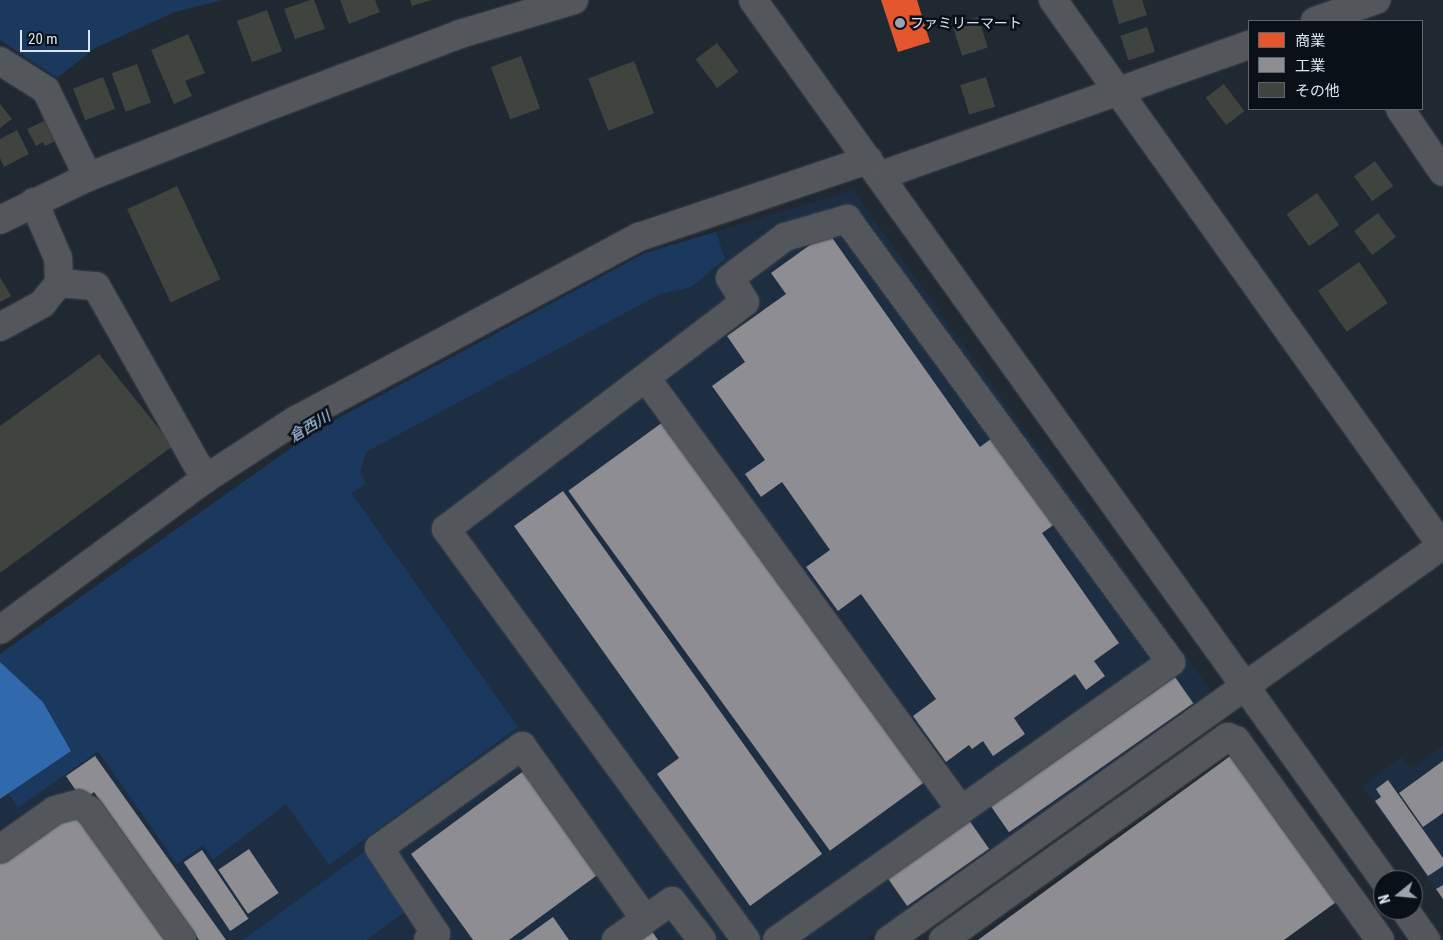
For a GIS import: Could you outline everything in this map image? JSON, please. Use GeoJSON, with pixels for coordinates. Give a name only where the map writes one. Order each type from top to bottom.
{"type":"FeatureCollection","features":[{"type":"Feature","properties":{"kind":"street"},"geometry":{"type":"LineString","coordinates":[[0,220],[88,177],[460,34],[574,0]]}},
{"type":"Feature","properties":{"kind":"street"},"geometry":{"type":"LineString","coordinates":[[753,0],[1377,870]]}},
{"type":"Feature","properties":{"kind":"street"},"geometry":{"type":"LineString","coordinates":[[888,940],[1442,546],[1053,0]]}},
{"type":"Feature","properties":{"kind":"street"},"geometry":{"type":"LineString","coordinates":[[1330,19],[1376,0]]}},
{"type":"Feature","properties":{"kind":"street"},"geometry":{"type":"LineString","coordinates":[[0,630],[205,479],[296,420],[639,237],[874,168],[1120,92],[1248,45]]}},
{"type":"Feature","properties":{"kind":"street"},"geometry":{"type":"LineString","coordinates":[[0,61],[46,90],[88,177]]}},
{"type":"Feature","properties":{"kind":"street"},"geometry":{"type":"LineString","coordinates":[[1401,110],[1443,172]]}},
{"type":"Feature","properties":{"kind":"street"},"geometry":{"type":"LineString","coordinates":[[0,327],[42,304],[59,283],[58,258],[34,202]]}},
{"type":"Feature","properties":{"kind":"street"},"geometry":{"type":"LineString","coordinates":[[746,940],[446,529],[745,302],[730,278],[785,237],[847,220],[1003,430],[1171,662],[777,940]]}},
{"type":"Feature","properties":{"kind":"street"},"geometry":{"type":"LineString","coordinates":[[59,283],[96,286],[205,479]]}},
{"type":"Feature","properties":{"kind":"street"},"geometry":{"type":"LineString","coordinates":[[646,378],[961,810]]}},
{"type":"Feature","properties":{"kind":"street"},"geometry":{"type":"LineString","coordinates":[[943,940],[1228,737],[1236,740],[1371,937]]}},
{"type":"Feature","properties":{"kind":"street"},"geometry":{"type":"LineString","coordinates":[[428,940],[436,934],[379,848],[522,746],[646,919]]}},
{"type":"Feature","properties":{"kind":"street"},"geometry":{"type":"LineString","coordinates":[[0,849],[55,810],[78,804],[89,810],[182,940]]}},
{"type":"Feature","properties":{"kind":"street"},"geometry":{"type":"LineString","coordinates":[[616,940],[672,901],[702,940]]}},
{"type":"Feature","properties":{"kind":"street"},"geometry":{"type":"LineString","coordinates":[[1412,920],[1426,940]]}},
{"type":"Feature","properties":{"kind":"shaded area"},"geometry":{"type":"Polygon","coordinates":[[[0,0],[223,0],[175,12],[95,48],[57,78],[0,40],[0,0]]]}},
{"type":"Feature","properties":{"kind":"shaded area"},"geometry":{"type":"Polygon","coordinates":[[[853,190],[1212,692],[866,940],[0,940],[0,654],[645,253],[853,190]]]}},
{"type":"Feature","properties":{"kind":"shaded area"},"geometry":{"type":"Polygon","coordinates":[[[716,232],[725,259],[691,287],[660,294],[366,452],[360,472],[366,484],[351,493],[518,727],[329,865],[286,804],[213,860],[203,845],[177,864],[98,751],[18,808],[8,793],[71,751],[43,702],[0,662],[0,654],[318,429],[645,253],[716,232]]]}},
{"type":"Feature","properties":{"kind":"shaded area"},"geometry":{"type":"Polygon","coordinates":[[[0,662],[43,702],[71,751],[0,799],[0,662]]]}},
{"type":"Feature","properties":{"kind":"shaded area"},"geometry":{"type":"Polygon","coordinates":[[[1443,746],[1443,900],[1362,786],[1402,757],[1411,769],[1443,746]]]}},
{"type":"Feature","properties":{"kind":"shaded area"},"geometry":{"type":"Polygon","coordinates":[[[364,852],[406,911],[366,940],[243,940],[364,852]]]}},
{"type":"Feature","properties":{"kind":"building: 商業"},"geometry":{"type":"Polygon","coordinates":[[[881,0],[917,0],[930,42],[898,52],[881,0]]]}},
{"type":"Feature","properties":{"kind":"building: 工業"},"geometry":{"type":"Polygon","coordinates":[[[828,232],[980,447],[1003,430],[1065,517],[1042,533],[1119,643],[1094,661],[1105,676],[1086,690],[1075,674],[1014,718],[1025,734],[993,756],[983,741],[972,749],[969,745],[946,762],[913,716],[936,699],[861,594],[838,611],[806,567],[830,550],[782,482],[761,497],[745,474],[765,460],[712,386],[745,362],[727,336],[786,294],[771,273],[828,232]]]}},
{"type":"Feature","properties":{"kind":"building: 工業"},"geometry":{"type":"Polygon","coordinates":[[[663,422],[925,782],[830,851],[568,491],[663,422]]]}},
{"type":"Feature","properties":{"kind":"building: 工業"},"geometry":{"type":"Polygon","coordinates":[[[563,491],[822,854],[750,906],[657,774],[679,758],[514,526],[563,491]]]}},
{"type":"Feature","properties":{"kind":"building: 工業"},"geometry":{"type":"Polygon","coordinates":[[[1175,677],[1193,703],[1009,832],[991,806],[1175,677]]]}},
{"type":"Feature","properties":{"kind":"building: 工業"},"geometry":{"type":"Polygon","coordinates":[[[1233,754],[1339,900],[1284,940],[978,940],[1233,754]]]}},
{"type":"Feature","properties":{"kind":"building: 工業"},"geometry":{"type":"Polygon","coordinates":[[[95,756],[226,940],[199,940],[94,792],[83,801],[66,776],[95,756]]]}},
{"type":"Feature","properties":{"kind":"building: 工業"},"geometry":{"type":"Polygon","coordinates":[[[1443,761],[1443,813],[1423,827],[1399,793],[1443,761]]]}},
{"type":"Feature","properties":{"kind":"building: 工業"},"geometry":{"type":"Polygon","coordinates":[[[525,770],[600,873],[509,940],[473,940],[411,854],[525,770]]]}},
{"type":"Feature","properties":{"kind":"building: 工業"},"geometry":{"type":"Polygon","coordinates":[[[1388,780],[1443,858],[1443,866],[1428,876],[1375,801],[1381,797],[1376,789],[1388,780]]]}},
{"type":"Feature","properties":{"kind":"building: 工業"},"geometry":{"type":"Polygon","coordinates":[[[78,804],[169,940],[0,940],[0,859],[78,804]]]}},
{"type":"Feature","properties":{"kind":"building: 工業"},"geometry":{"type":"Polygon","coordinates":[[[969,820],[989,849],[907,906],[887,877],[969,820]]]}},
{"type":"Feature","properties":{"kind":"building: 工業"},"geometry":{"type":"Polygon","coordinates":[[[249,849],[279,893],[248,914],[218,870],[249,849]]]}},
{"type":"Feature","properties":{"kind":"building: 工業"},"geometry":{"type":"Polygon","coordinates":[[[202,850],[248,919],[230,931],[184,862],[202,850]]]}},
{"type":"Feature","properties":{"kind":"building: 工業"},"geometry":{"type":"Polygon","coordinates":[[[1443,885],[1443,899],[1436,889],[1443,885]]]}},
{"type":"Feature","properties":{"kind":"building: 工業"},"geometry":{"type":"Polygon","coordinates":[[[553,917],[569,940],[521,940],[553,917]]]}},
{"type":"Feature","properties":{"kind":"building: 工業"},"geometry":{"type":"Polygon","coordinates":[[[651,930],[658,940],[638,940],[651,930]]]}},
{"type":"Feature","properties":{"kind":"building: その他"},"geometry":{"type":"Polygon","coordinates":[[[314,0],[325,29],[295,39],[284,9],[314,0]]]}},
{"type":"Feature","properties":{"kind":"building: その他"},"geometry":{"type":"Polygon","coordinates":[[[340,0],[375,0],[380,12],[349,24],[340,0]]]}},
{"type":"Feature","properties":{"kind":"building: その他"},"geometry":{"type":"Polygon","coordinates":[[[410,0],[431,0],[412,6],[410,0]]]}},
{"type":"Feature","properties":{"kind":"building: その他"},"geometry":{"type":"Polygon","coordinates":[[[1112,0],[1142,0],[1147,15],[1119,24],[1112,0]]]}},
{"type":"Feature","properties":{"kind":"building: その他"},"geometry":{"type":"Polygon","coordinates":[[[267,10],[282,51],[252,62],[237,21],[267,10]]]}},
{"type":"Feature","properties":{"kind":"building: その他"},"geometry":{"type":"Polygon","coordinates":[[[978,17],[988,47],[962,56],[952,25],[978,17]]]}},
{"type":"Feature","properties":{"kind":"building: その他"},"geometry":{"type":"Polygon","coordinates":[[[1147,27],[1155,52],[1128,60],[1120,36],[1147,27]]]}},
{"type":"Feature","properties":{"kind":"building: その他"},"geometry":{"type":"Polygon","coordinates":[[[188,34],[205,73],[185,81],[192,96],[174,104],[151,50],[188,34]]]}},
{"type":"Feature","properties":{"kind":"building: その他"},"geometry":{"type":"Polygon","coordinates":[[[717,43],[739,72],[717,88],[695,59],[717,43]]]}},
{"type":"Feature","properties":{"kind":"building: その他"},"geometry":{"type":"Polygon","coordinates":[[[521,56],[540,109],[510,120],[491,67],[521,56]]]}},
{"type":"Feature","properties":{"kind":"building: その他"},"geometry":{"type":"Polygon","coordinates":[[[634,61],[654,113],[608,131],[588,79],[634,61]]]}},
{"type":"Feature","properties":{"kind":"building: その他"},"geometry":{"type":"Polygon","coordinates":[[[137,64],[151,103],[126,112],[112,73],[137,64]]]}},
{"type":"Feature","properties":{"kind":"building: その他"},"geometry":{"type":"Polygon","coordinates":[[[103,77],[115,109],[85,120],[73,88],[103,77]]]}},
{"type":"Feature","properties":{"kind":"building: その他"},"geometry":{"type":"Polygon","coordinates":[[[986,77],[995,107],[969,115],[960,85],[986,77]]]}},
{"type":"Feature","properties":{"kind":"building: その他"},"geometry":{"type":"Polygon","coordinates":[[[1224,84],[1244,111],[1226,125],[1206,98],[1224,84]]]}},
{"type":"Feature","properties":{"kind":"building: その他"},"geometry":{"type":"Polygon","coordinates":[[[0,104],[12,119],[0,128],[0,104]]]}},
{"type":"Feature","properties":{"kind":"building: その他"},"geometry":{"type":"Polygon","coordinates":[[[50,118],[60,139],[45,146],[43,142],[36,146],[27,129],[50,118]]]}},
{"type":"Feature","properties":{"kind":"building: その他"},"geometry":{"type":"Polygon","coordinates":[[[17,130],[29,154],[4,167],[0,158],[0,139],[17,130]]]}},
{"type":"Feature","properties":{"kind":"building: その他"},"geometry":{"type":"Polygon","coordinates":[[[1375,161],[1393,186],[1372,201],[1354,176],[1375,161]]]}},
{"type":"Feature","properties":{"kind":"building: その他"},"geometry":{"type":"Polygon","coordinates":[[[177,186],[221,279],[171,303],[127,209],[177,186]]]}},
{"type":"Feature","properties":{"kind":"building: その他"},"geometry":{"type":"Polygon","coordinates":[[[1317,193],[1339,225],[1309,246],[1287,214],[1317,193]]]}},
{"type":"Feature","properties":{"kind":"building: その他"},"geometry":{"type":"Polygon","coordinates":[[[1378,213],[1396,237],[1372,255],[1354,231],[1378,213]]]}},
{"type":"Feature","properties":{"kind":"building: その他"},"geometry":{"type":"Polygon","coordinates":[[[1359,262],[1388,303],[1347,332],[1318,291],[1359,262]]]}},
{"type":"Feature","properties":{"kind":"building: その他"},"geometry":{"type":"Polygon","coordinates":[[[0,277],[11,296],[0,302],[0,277]]]}},
{"type":"Feature","properties":{"kind":"building: その他"},"geometry":{"type":"Polygon","coordinates":[[[99,354],[173,446],[0,573],[0,426],[99,354]]]}},
{"type":"Feature","properties":{"kind":"place","name":"ファミリーマート"},"geometry":{"type":"Point","coordinates":[900,23]}},
{"type":"Feature","properties":{"kind":"water label","name":"倉西川"},"geometry":{"type":"Point","coordinates":[310,427]}}]}
